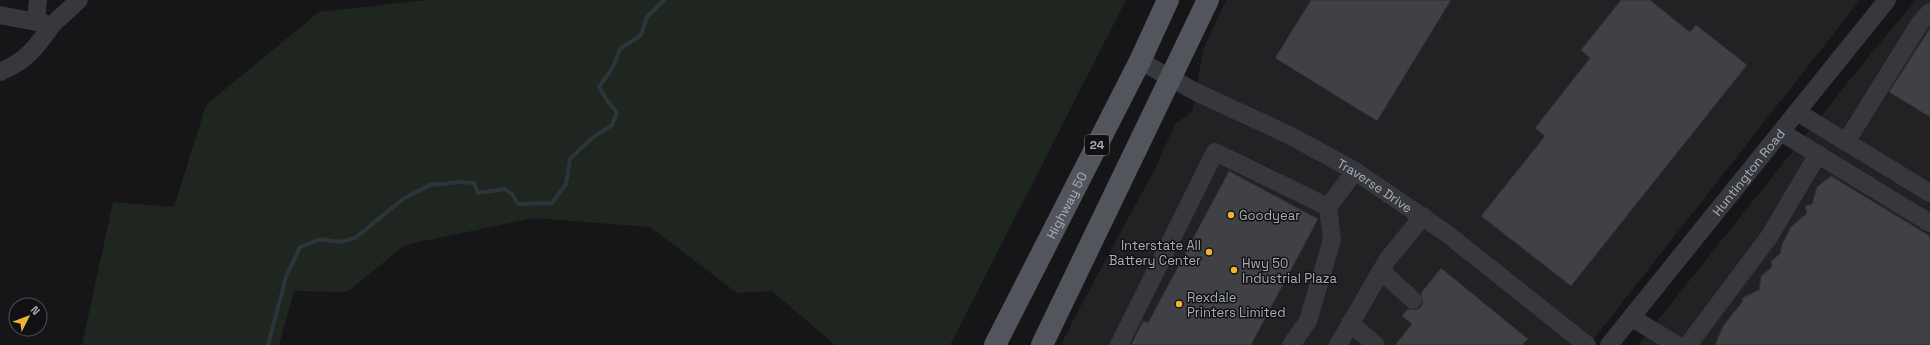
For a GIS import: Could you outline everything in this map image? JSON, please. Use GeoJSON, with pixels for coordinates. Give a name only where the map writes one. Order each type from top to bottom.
{"type":"FeatureCollection","features":[{"type":"Feature","properties":{"kind":"main road","name":"Highway 50"},"geometry":{"type":"LineString","coordinates":[[995,345],[1140,61],[1168,0]]}},
{"type":"Feature","properties":{"kind":"main road"},"geometry":{"type":"LineString","coordinates":[[1042,345],[1208,0]]}},
{"type":"Feature","properties":{"kind":"street"},"geometry":{"type":"LineString","coordinates":[[0,72],[16,65],[34,51],[44,24],[38,0]]}},
{"type":"Feature","properties":{"kind":"street"},"geometry":{"type":"LineString","coordinates":[[0,15],[44,24],[79,0]]}},
{"type":"Feature","properties":{"kind":"street","name":"Huntington Road"},"geometry":{"type":"LineString","coordinates":[[1610,345],[1887,0]]}},
{"type":"Feature","properties":{"kind":"street"},"geometry":{"type":"LineString","coordinates":[[1846,142],[1920,23],[1930,12]]}},
{"type":"Feature","properties":{"kind":"street","name":"Traverse Drive"},"geometry":{"type":"LineString","coordinates":[[1140,61],[1196,92],[1291,136],[1355,171],[1423,216],[1587,345]]}},
{"type":"Feature","properties":{"kind":"street"},"geometry":{"type":"LineString","coordinates":[[1797,112],[1930,193]]}},
{"type":"Feature","properties":{"kind":"street"},"geometry":{"type":"LineString","coordinates":[[1781,132],[1930,223]]}},
{"type":"Feature","properties":{"kind":"street"},"geometry":{"type":"LineString","coordinates":[[1119,345],[1216,152],[1328,207]]}},
{"type":"Feature","properties":{"kind":"street"},"geometry":{"type":"LineString","coordinates":[[1688,345],[1769,237],[1818,154]]}},
{"type":"Feature","properties":{"kind":"street"},"geometry":{"type":"LineString","coordinates":[[1291,345],[1308,321],[1332,240],[1328,207],[1355,171]]}},
{"type":"Feature","properties":{"kind":"street"},"geometry":{"type":"LineString","coordinates":[[1338,345],[1388,259],[1423,216]]}},
{"type":"Feature","properties":{"kind":"street"},"geometry":{"type":"LineString","coordinates":[[1381,271],[1413,300]]}},
{"type":"Feature","properties":{"kind":"street"},"geometry":{"type":"LineString","coordinates":[[1632,318],[1668,343]]}},
{"type":"Feature","properties":{"kind":"street"},"geometry":{"type":"LineString","coordinates":[[1350,323],[1376,345]]}},
{"type":"Feature","properties":{"kind":"shaded area"},"geometry":{"type":"Polygon","coordinates":[[[427,0],[1126,0],[950,345],[835,345],[772,291],[737,293],[650,227],[534,218],[405,245],[347,292],[294,291],[279,345],[82,345],[113,202],[174,207],[206,105],[319,12],[427,0]]]}},
{"type":"Feature","properties":{"kind":"shaded area"},"geometry":{"type":"Polygon","coordinates":[[[1226,0],[1860,0],[1589,345],[1061,345],[1155,169],[1175,124],[1192,112],[1204,47],[1226,0]]]}},
{"type":"Feature","properties":{"kind":"shaded area"},"geometry":{"type":"Polygon","coordinates":[[[1916,0],[1930,0],[1930,345],[1638,345],[1869,56],[1916,0]]]}},
{"type":"Feature","properties":{"kind":"building"},"geometry":{"type":"Polygon","coordinates":[[[1311,0],[1451,0],[1377,121],[1275,58],[1311,0]]]}},
{"type":"Feature","properties":{"kind":"building"},"geometry":{"type":"Polygon","coordinates":[[[1621,0],[1650,0],[1690,32],[1696,25],[1747,65],[1571,286],[1481,216],[1545,136],[1535,128],[1590,58],[1581,50],[1621,0]]]}},
{"type":"Feature","properties":{"kind":"building"},"geometry":{"type":"Polygon","coordinates":[[[1930,28],[1930,117],[1889,92],[1930,28]]]}},
{"type":"Feature","properties":{"kind":"building","name":"Hwy 50 Industrial Plaza"},"geometry":{"type":"Polygon","coordinates":[[[1229,171],[1318,219],[1251,345],[1131,345],[1143,321],[1148,323],[1229,171]]]}},
{"type":"Feature","properties":{"kind":"building"},"geometry":{"type":"Polygon","coordinates":[[[1831,176],[1930,236],[1930,345],[1715,345],[1723,326],[1743,301],[1742,298],[1759,290],[1761,276],[1772,267],[1771,261],[1780,254],[1782,245],[1790,228],[1807,213],[1805,206],[1812,204],[1817,187],[1831,176]]]}},
{"type":"Feature","properties":{"kind":"building"},"geometry":{"type":"Polygon","coordinates":[[[1441,268],[1528,339],[1522,345],[1395,345],[1412,324],[1402,316],[1408,309],[1416,310],[1421,307],[1423,302],[1421,293],[1441,268]]]}},
{"type":"Feature","properties":{"kind":"waterway"},"geometry":{"type":"LineString","coordinates":[[268,345],[286,277],[300,247],[320,239],[340,242],[355,238],[403,199],[430,185],[461,182],[474,183],[478,193],[505,189],[512,194],[518,204],[552,203],[566,184],[570,159],[592,138],[612,125],[617,112],[608,102],[599,87],[613,67],[620,49],[641,35],[647,17],[664,0]]}},
{"type":"Feature","properties":{"kind":"place","name":"Goodyear"},"geometry":{"type":"Point","coordinates":[1231,215]}},
{"type":"Feature","properties":{"kind":"place","name":"Interstate All Battery Center"},"geometry":{"type":"Point","coordinates":[1209,252]}},
{"type":"Feature","properties":{"kind":"place","name":"Hwy 50 Industrial Plaza"},"geometry":{"type":"Point","coordinates":[1234,270]}},
{"type":"Feature","properties":{"kind":"place","name":"Rexdale Printers Limited"},"geometry":{"type":"Point","coordinates":[1179,304]}}]}
